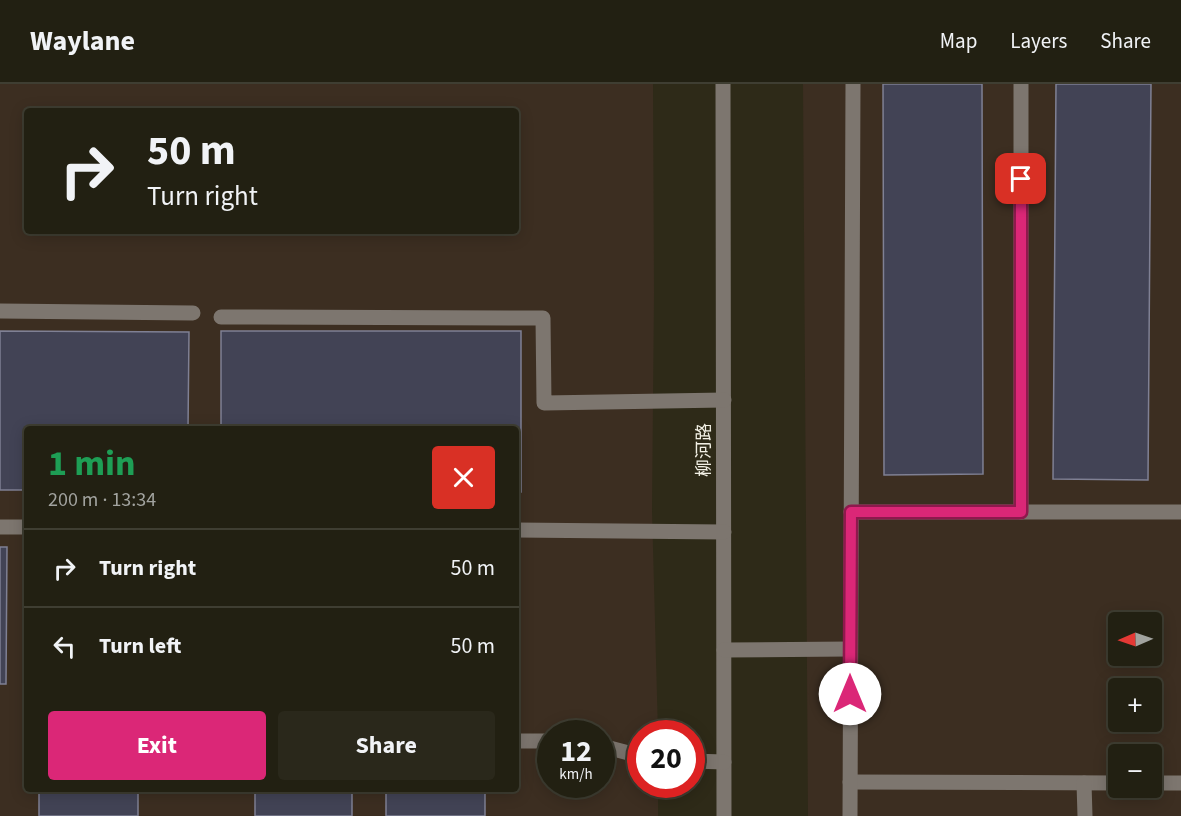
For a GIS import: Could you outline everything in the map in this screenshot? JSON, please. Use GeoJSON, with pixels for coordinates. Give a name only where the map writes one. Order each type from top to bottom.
{"type":"FeatureCollection","features":[{"type":"Feature","properties":{"kind":"street","name":"柳河路"},"geometry":{"type":"LineString","coordinates":[[723,84],[724,816]]}},
{"type":"Feature","properties":{"kind":"street"},"geometry":{"type":"LineString","coordinates":[[850,816],[853,84]]}},
{"type":"Feature","properties":{"kind":"street"},"geometry":{"type":"LineString","coordinates":[[1021,84],[1021,512]]}},
{"type":"Feature","properties":{"kind":"street"},"geometry":{"type":"LineString","coordinates":[[0,311],[194,313]]}},
{"type":"Feature","properties":{"kind":"street"},"geometry":{"type":"LineString","coordinates":[[221,317],[543,318],[544,403],[723,400]]}},
{"type":"Feature","properties":{"kind":"street"},"geometry":{"type":"LineString","coordinates":[[851,512],[1181,512]]}},
{"type":"Feature","properties":{"kind":"street"},"geometry":{"type":"LineString","coordinates":[[0,527],[24,527]]}},
{"type":"Feature","properties":{"kind":"street"},"geometry":{"type":"LineString","coordinates":[[519,530],[724,532]]}},
{"type":"Feature","properties":{"kind":"street"},"geometry":{"type":"LineString","coordinates":[[724,650],[850,650]]}},
{"type":"Feature","properties":{"kind":"street"},"geometry":{"type":"LineString","coordinates":[[519,741],[537,741]]}},
{"type":"Feature","properties":{"kind":"street"},"geometry":{"type":"LineString","coordinates":[[705,761],[724,762]]}},
{"type":"Feature","properties":{"kind":"street"},"geometry":{"type":"LineString","coordinates":[[850,782],[1108,783]]}},
{"type":"Feature","properties":{"kind":"street"},"geometry":{"type":"LineString","coordinates":[[1084,783],[1084,816]]}},
{"type":"Feature","properties":{"kind":"street"},"geometry":{"type":"LineString","coordinates":[[1162,783],[1181,783]]}},
{"type":"Feature","properties":{"kind":"shaded area"},"geometry":{"type":"Polygon","coordinates":[[[0,84],[653,84],[652,511],[658,720],[627,720],[627,798],[658,798],[658,816],[0,816],[0,84]]]}},
{"type":"Feature","properties":{"kind":"shaded area"},"geometry":{"type":"Polygon","coordinates":[[[803,84],[1181,84],[1181,816],[808,816],[803,84]]]}},
{"type":"Feature","properties":{"kind":"building"},"geometry":{"type":"Polygon","coordinates":[[[883,84],[982,84],[983,474],[884,475],[883,84]]]}},
{"type":"Feature","properties":{"kind":"building"},"geometry":{"type":"Polygon","coordinates":[[[1056,84],[1151,84],[1148,480],[1053,479],[1056,84]]]}},
{"type":"Feature","properties":{"kind":"building"},"geometry":{"type":"Polygon","coordinates":[[[0,331],[189,332],[188,426],[24,426],[24,490],[0,490],[0,331]]]}},
{"type":"Feature","properties":{"kind":"building"},"geometry":{"type":"Polygon","coordinates":[[[221,331],[521,331],[521,492],[519,492],[519,426],[221,426],[221,331]]]}},
{"type":"Feature","properties":{"kind":"building"},"geometry":{"type":"Polygon","coordinates":[[[0,547],[7,547],[6,684],[0,684],[0,547]]]}},
{"type":"Feature","properties":{"kind":"building"},"geometry":{"type":"Polygon","coordinates":[[[39,792],[138,792],[138,816],[39,816],[39,792]]]}},
{"type":"Feature","properties":{"kind":"building"},"geometry":{"type":"Polygon","coordinates":[[[255,792],[352,792],[352,816],[255,816],[255,792]]]}},
{"type":"Feature","properties":{"kind":"building"},"geometry":{"type":"Polygon","coordinates":[[[386,792],[485,792],[485,816],[386,816],[386,792]]]}},
{"type":"Feature","properties":{"kind":"route"},"geometry":{"type":"LineString","coordinates":[[850,694],[851,512],[1021,512],[1021,179]]}}]}
